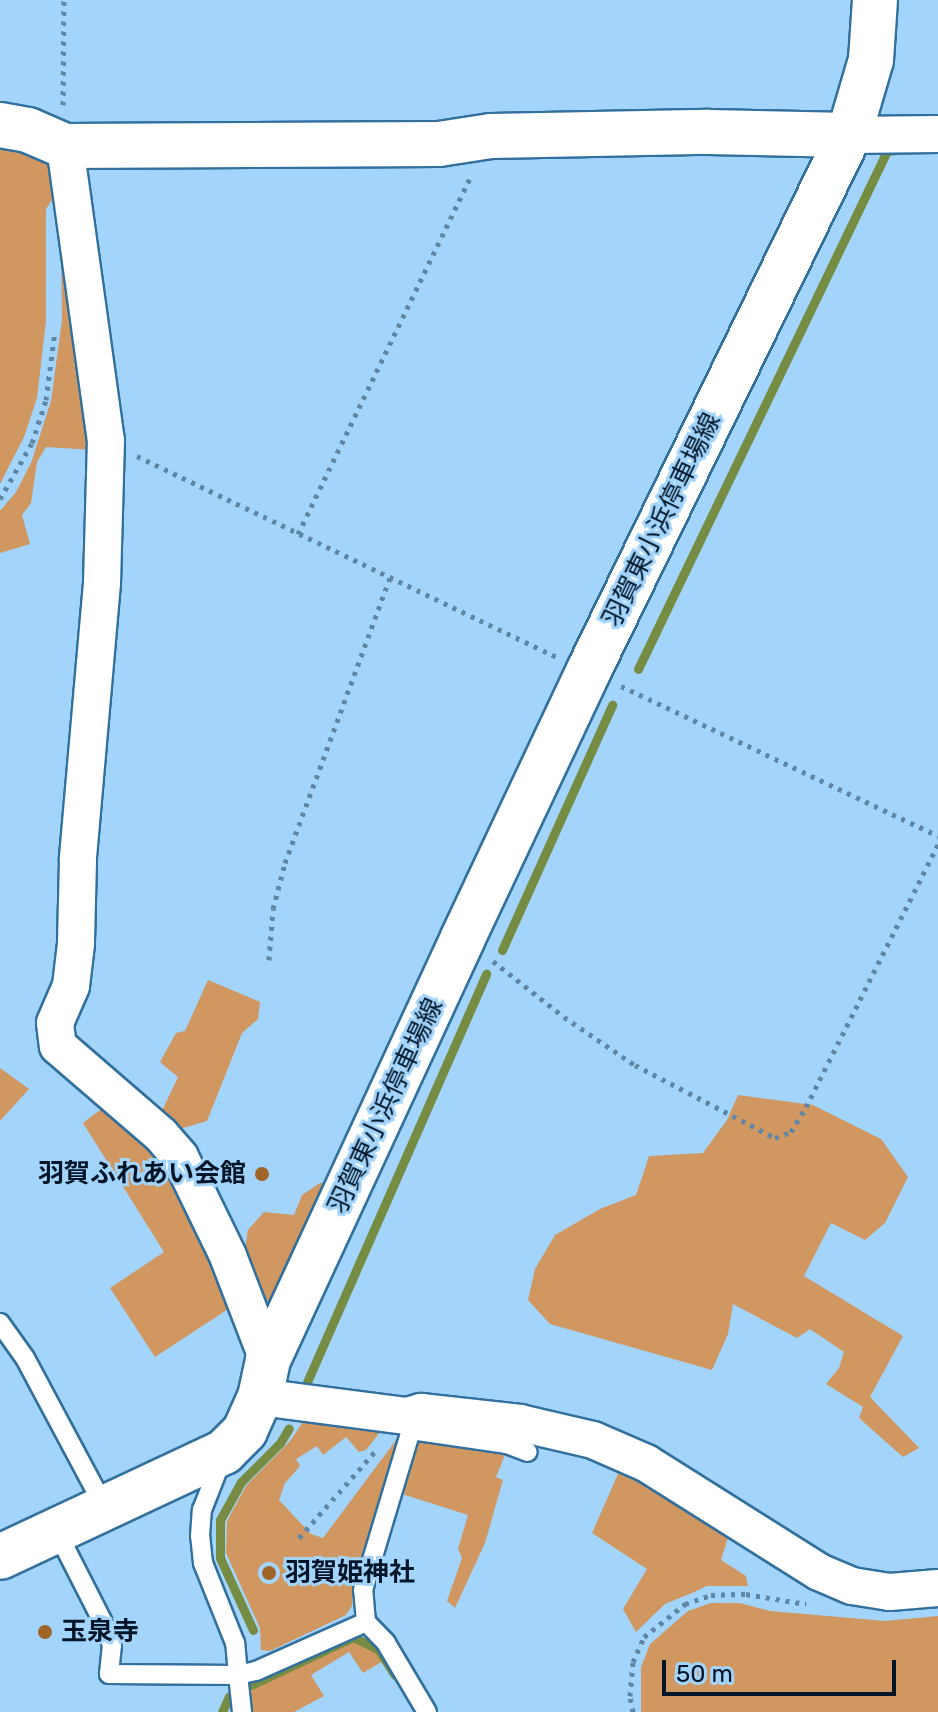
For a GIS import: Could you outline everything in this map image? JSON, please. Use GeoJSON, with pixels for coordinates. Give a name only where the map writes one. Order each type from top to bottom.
{"type":"FeatureCollection","features":[{"type":"Feature","properties":{"kind":"main road","name":"羽賀東小浜停車場線"},"geometry":{"type":"LineString","coordinates":[[0,1557],[224,1452],[245,1431],[264,1378],[463,938],[589,670],[849,135],[871,60],[875,0]]}},
{"type":"Feature","properties":{"kind":"main road"},"geometry":{"type":"LineString","coordinates":[[0,125],[28,130],[65,146],[439,144],[491,136],[709,132],[849,135]]}},
{"type":"Feature","properties":{"kind":"street"},"geometry":{"type":"LineString","coordinates":[[849,135],[938,134]]}},
{"type":"Feature","properties":{"kind":"street"},"geometry":{"type":"LineString","coordinates":[[65,146],[106,440],[102,583],[78,860],[76,944],[71,986],[55,1023],[58,1046],[161,1135],[180,1157],[228,1256],[264,1378],[405,1420],[421,1412],[520,1423],[593,1440],[646,1463],[819,1572],[852,1586],[890,1592],[938,1588]]}},
{"type":"Feature","properties":{"kind":"lane"},"geometry":{"type":"LineString","coordinates":[[0,1323],[25,1358],[105,1508]]}},
{"type":"Feature","properties":{"kind":"lane"},"geometry":{"type":"LineString","coordinates":[[427,1712],[386,1643],[366,1622],[363,1590],[405,1420],[507,1444],[528,1452]]}},
{"type":"Feature","properties":{"kind":"lane"},"geometry":{"type":"LineString","coordinates":[[224,1452],[202,1510],[200,1536],[203,1563],[235,1643],[242,1712]]}},
{"type":"Feature","properties":{"kind":"lane"},"geometry":{"type":"LineString","coordinates":[[57,1532],[106,1628],[112,1645],[109,1674],[238,1675],[256,1671],[366,1622]]}},
{"type":"Feature","properties":{"kind":"path"},"geometry":{"type":"LineString","coordinates":[[64,0],[65,146]]}},
{"type":"Feature","properties":{"kind":"path"},"geometry":{"type":"LineString","coordinates":[[298,534],[491,136]]}},
{"type":"Feature","properties":{"kind":"path"},"geometry":{"type":"LineString","coordinates":[[0,499],[32,443],[46,400],[56,320]]}},
{"type":"Feature","properties":{"kind":"path"},"geometry":{"type":"LineString","coordinates":[[106,440],[938,836]]}},
{"type":"Feature","properties":{"kind":"path"},"geometry":{"type":"LineString","coordinates":[[269,960],[273,909],[285,863],[390,577]]}},
{"type":"Feature","properties":{"kind":"path"},"geometry":{"type":"LineString","coordinates":[[463,938],[564,1017],[635,1065],[775,1138],[791,1132],[806,1107],[938,844]]}},
{"type":"Feature","properties":{"kind":"path"},"geometry":{"type":"LineString","coordinates":[[299,1538],[405,1420]]}},
{"type":"Feature","properties":{"kind":"path"},"geometry":{"type":"LineString","coordinates":[[633,1712],[630,1696],[633,1662],[644,1637],[685,1604],[711,1595],[746,1594],[815,1605]]}},
{"type":"Feature","properties":{"kind":"shaded area"},"geometry":{"type":"Polygon","coordinates":[[[0,134],[46,151],[59,189],[46,209],[46,321],[37,398],[24,437],[0,484],[0,134]]]}},
{"type":"Feature","properties":{"kind":"shaded area"},"geometry":{"type":"Polygon","coordinates":[[[61,230],[94,450],[46,447],[37,462],[31,503],[22,515],[30,544],[0,553],[0,511],[16,492],[31,463],[51,401],[62,320],[61,230]]]}},
{"type":"Feature","properties":{"kind":"shaded area"},"geometry":{"type":"Polygon","coordinates":[[[208,980],[260,1002],[258,1019],[242,1033],[207,1121],[176,1130],[160,1115],[178,1077],[160,1062],[176,1033],[185,1031],[208,980]]]}},
{"type":"Feature","properties":{"kind":"shaded area"},"geometry":{"type":"Polygon","coordinates":[[[0,1068],[29,1089],[0,1121],[0,1068]]]}},
{"type":"Feature","properties":{"kind":"shaded area"},"geometry":{"type":"Polygon","coordinates":[[[738,1095],[813,1105],[881,1139],[908,1177],[885,1223],[865,1240],[831,1223],[804,1276],[903,1336],[870,1397],[919,1448],[903,1457],[859,1418],[863,1407],[826,1384],[839,1368],[844,1352],[810,1329],[797,1338],[733,1304],[728,1334],[712,1370],[550,1324],[528,1300],[535,1269],[555,1235],[600,1209],[636,1195],[649,1156],[703,1153],[727,1120],[738,1095]]]}},
{"type":"Feature","properties":{"kind":"shaded area"},"geometry":{"type":"Polygon","coordinates":[[[108,1104],[153,1142],[236,1304],[155,1357],[110,1288],[164,1252],[83,1123],[108,1104]]]}},
{"type":"Feature","properties":{"kind":"shaded area"},"geometry":{"type":"Polygon","coordinates":[[[324,1183],[271,1299],[262,1303],[245,1249],[248,1230],[264,1212],[294,1215],[302,1195],[324,1183]]]}},
{"type":"Feature","properties":{"kind":"shaded area"},"geometry":{"type":"Polygon","coordinates":[[[307,1416],[384,1427],[366,1450],[359,1452],[346,1437],[323,1455],[317,1446],[296,1459],[300,1466],[285,1483],[279,1500],[311,1534],[323,1538],[399,1436],[354,1581],[352,1606],[346,1615],[270,1651],[261,1650],[260,1628],[226,1553],[227,1521],[246,1486],[290,1441],[307,1416]]]}},
{"type":"Feature","properties":{"kind":"shaded area"},"geometry":{"type":"Polygon","coordinates":[[[418,1440],[506,1452],[496,1477],[503,1480],[485,1543],[455,1608],[447,1601],[462,1558],[458,1549],[468,1515],[399,1493],[418,1440]]]}},
{"type":"Feature","properties":{"kind":"shaded area"},"geometry":{"type":"Polygon","coordinates":[[[622,1465],[732,1525],[721,1560],[746,1576],[748,1586],[707,1586],[665,1604],[636,1632],[623,1609],[647,1569],[592,1533],[622,1465]]]}},
{"type":"Feature","properties":{"kind":"shaded area"},"geometry":{"type":"Polygon","coordinates":[[[711,1603],[740,1603],[770,1611],[885,1621],[938,1616],[938,1712],[641,1712],[641,1667],[650,1644],[688,1611],[711,1603]]]}},
{"type":"Feature","properties":{"kind":"shaded area"},"geometry":{"type":"Polygon","coordinates":[[[354,1641],[376,1651],[383,1661],[363,1673],[349,1652],[311,1675],[324,1696],[294,1712],[252,1712],[251,1688],[354,1641]]]}},
{"type":"Feature","properties":{"kind":"waterway"},"geometry":{"type":"LineString","coordinates":[[638,669],[887,151],[896,150]]}},
{"type":"Feature","properties":{"kind":"waterway"},"geometry":{"type":"LineString","coordinates":[[502,950],[612,705]]}},
{"type":"Feature","properties":{"kind":"waterway"},"geometry":{"type":"LineString","coordinates":[[307,1382],[486,974]]}},
{"type":"Feature","properties":{"kind":"waterway"},"geometry":{"type":"LineString","coordinates":[[253,1630],[220,1558],[220,1520],[241,1482],[280,1443],[289,1428]]}},
{"type":"Feature","properties":{"kind":"waterway"},"geometry":{"type":"LineString","coordinates":[[251,1685],[353,1637],[378,1649],[395,1675]]}},
{"type":"Feature","properties":{"kind":"waterway"},"geometry":{"type":"LineString","coordinates":[[222,1712],[229,1696]]}},
{"type":"Feature","properties":{"kind":"place","name":"羽賀ふれあい会館"},"geometry":{"type":"Point","coordinates":[262,1174]}},
{"type":"Feature","properties":{"kind":"place","name":"羽賀姫神社"},"geometry":{"type":"Point","coordinates":[269,1573]}},
{"type":"Feature","properties":{"kind":"place","name":"玉泉寺"},"geometry":{"type":"Point","coordinates":[45,1632]}}]}
